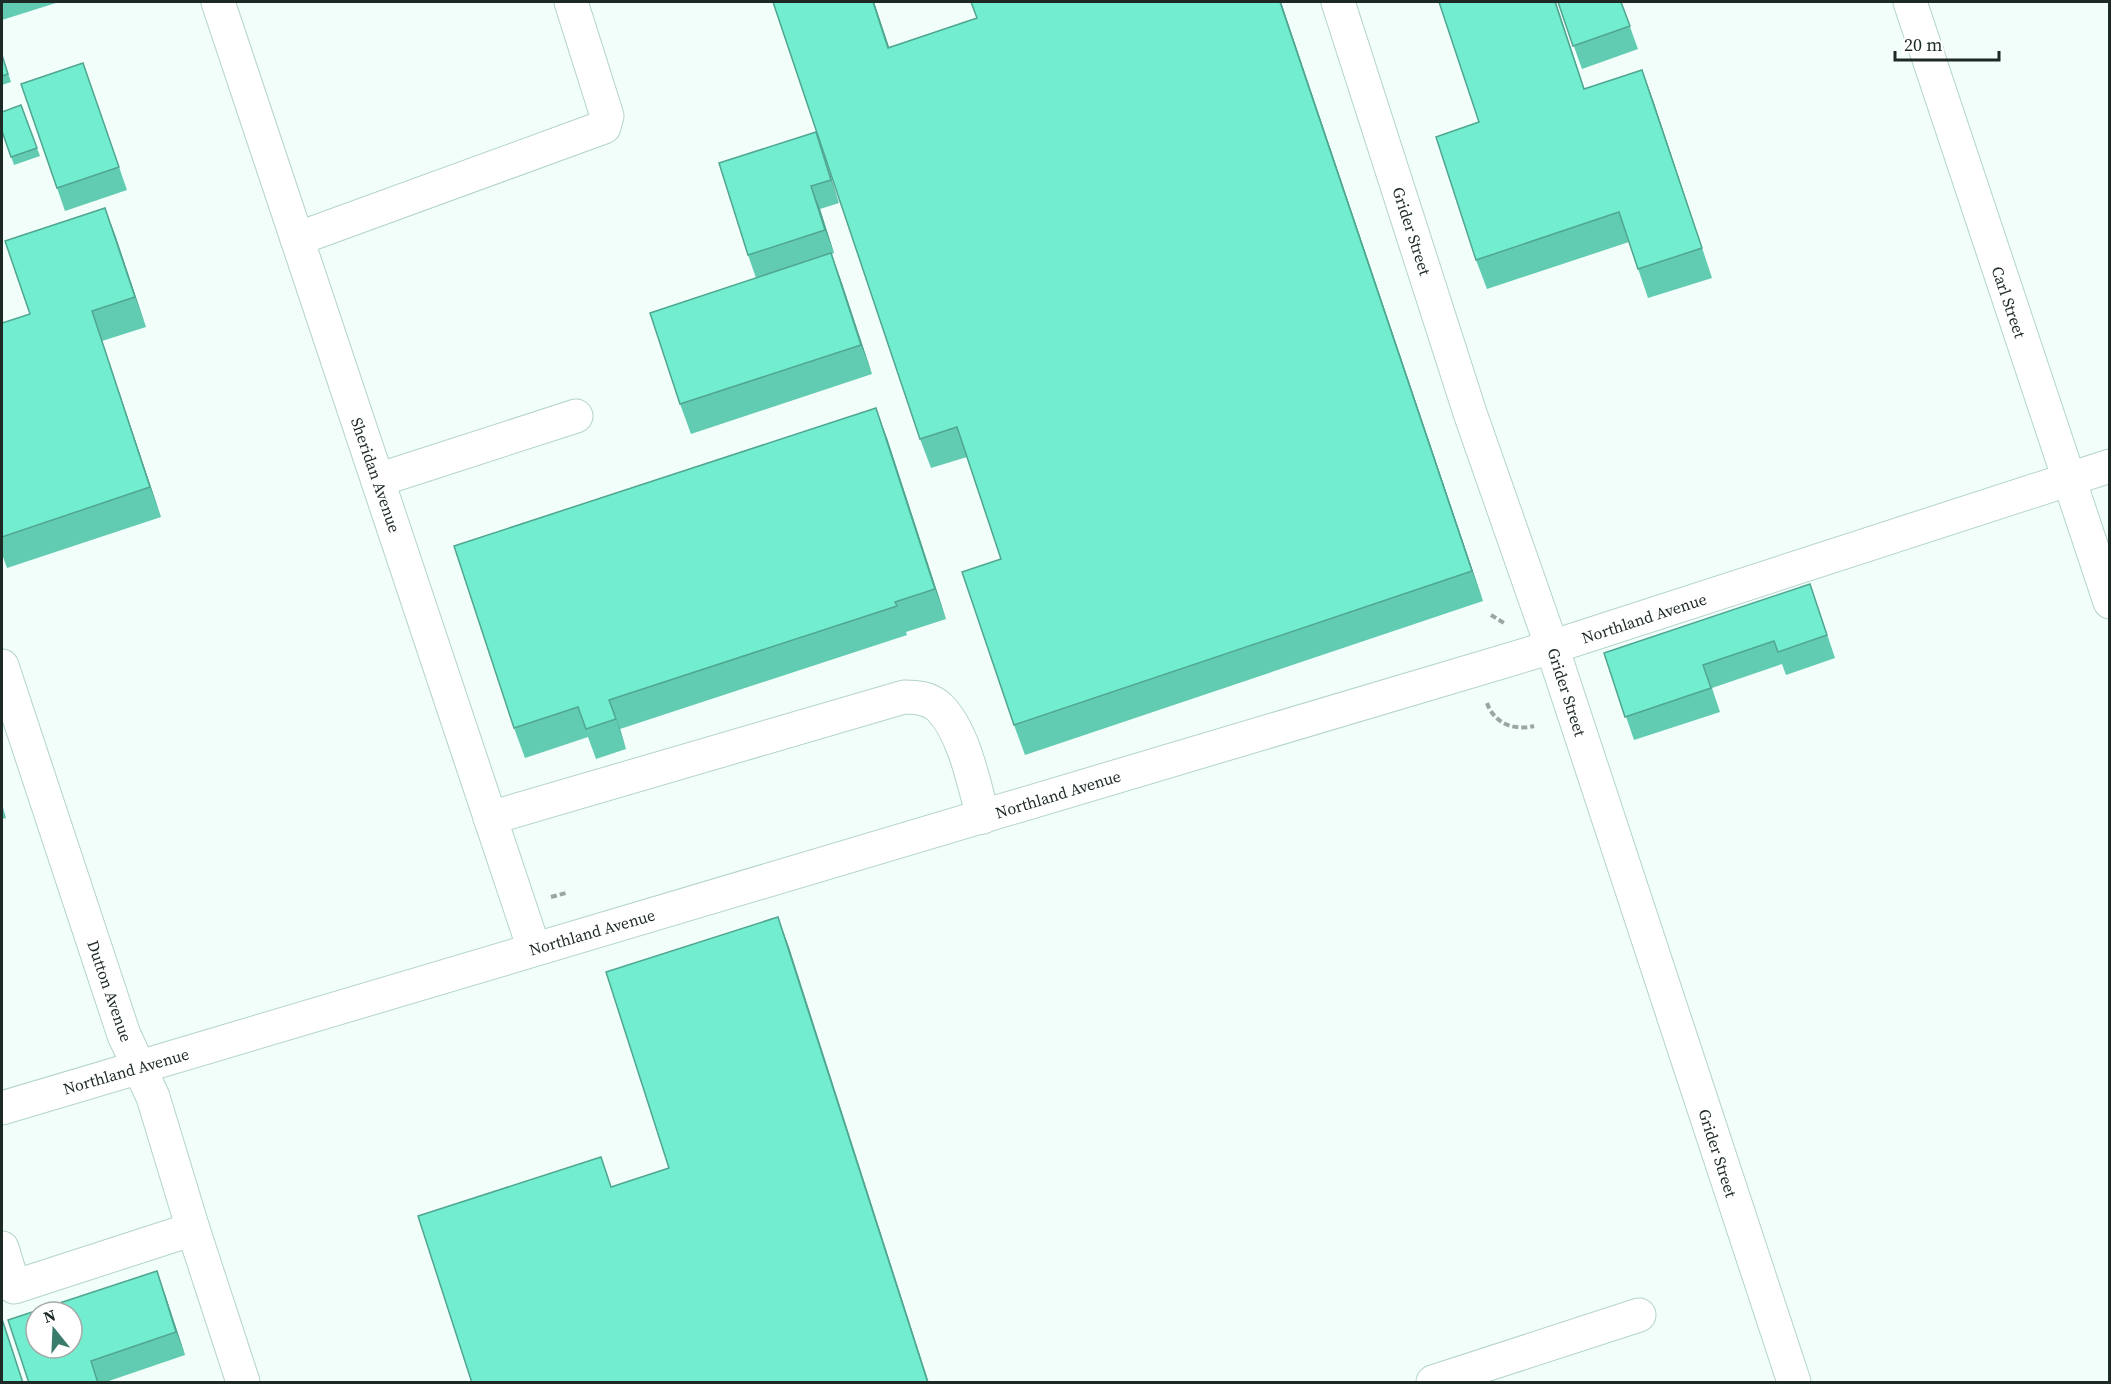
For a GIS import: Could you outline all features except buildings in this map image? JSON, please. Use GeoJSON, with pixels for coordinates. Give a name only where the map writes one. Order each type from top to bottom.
{"type":"FeatureCollection","features":[{"type":"Feature","properties":{"kind":"street","name":"Sheridan Avenue"},"geometry":{"type":"LineString","coordinates":[[218,2],[534,949]]}},
{"type":"Feature","properties":{"kind":"street"},"geometry":{"type":"LineString","coordinates":[[297,239],[604,127],[607,116],[571,2]]}},
{"type":"Feature","properties":{"kind":"street","name":"Grider Street"},"geometry":{"type":"LineString","coordinates":[[1338,2],[1470,413],[1552,647],[1794,1383]]}},
{"type":"Feature","properties":{"kind":"street","name":"Carl Street"},"geometry":{"type":"LineString","coordinates":[[1910,2],[2109,602]]}},
{"type":"Feature","properties":{"kind":"street"},"geometry":{"type":"LineString","coordinates":[[378,480],[576,416]]}},
{"type":"Feature","properties":{"kind":"street","name":"Northland Avenue"},"geometry":{"type":"LineString","coordinates":[[2,1108],[1552,647],[2109,466]]}},
{"type":"Feature","properties":{"kind":"street","name":"Dutton Avenue"},"geometry":{"type":"LineString","coordinates":[[2,666],[124,1035],[153,1097],[192,1229],[243,1383]]}},
{"type":"Feature","properties":{"kind":"street"},"geometry":{"type":"LineString","coordinates":[[490,818],[904,697],[921,697],[939,707],[951,723],[964,753],[983,817]]}},
{"type":"Feature","properties":{"kind":"street"},"geometry":{"type":"LineString","coordinates":[[2,1248],[14,1287],[192,1229]]}},
{"type":"Feature","properties":{"kind":"street"},"geometry":{"type":"LineString","coordinates":[[1433,1383],[1639,1315]]}},
{"type":"Feature","properties":{"kind":"path"},"geometry":{"type":"LineString","coordinates":[[1491,615],[1504,624]]}},
{"type":"Feature","properties":{"kind":"path"},"geometry":{"type":"LineString","coordinates":[[1485,698],[1491,713],[1503,724],[1518,728],[1534,726]]}}]}
